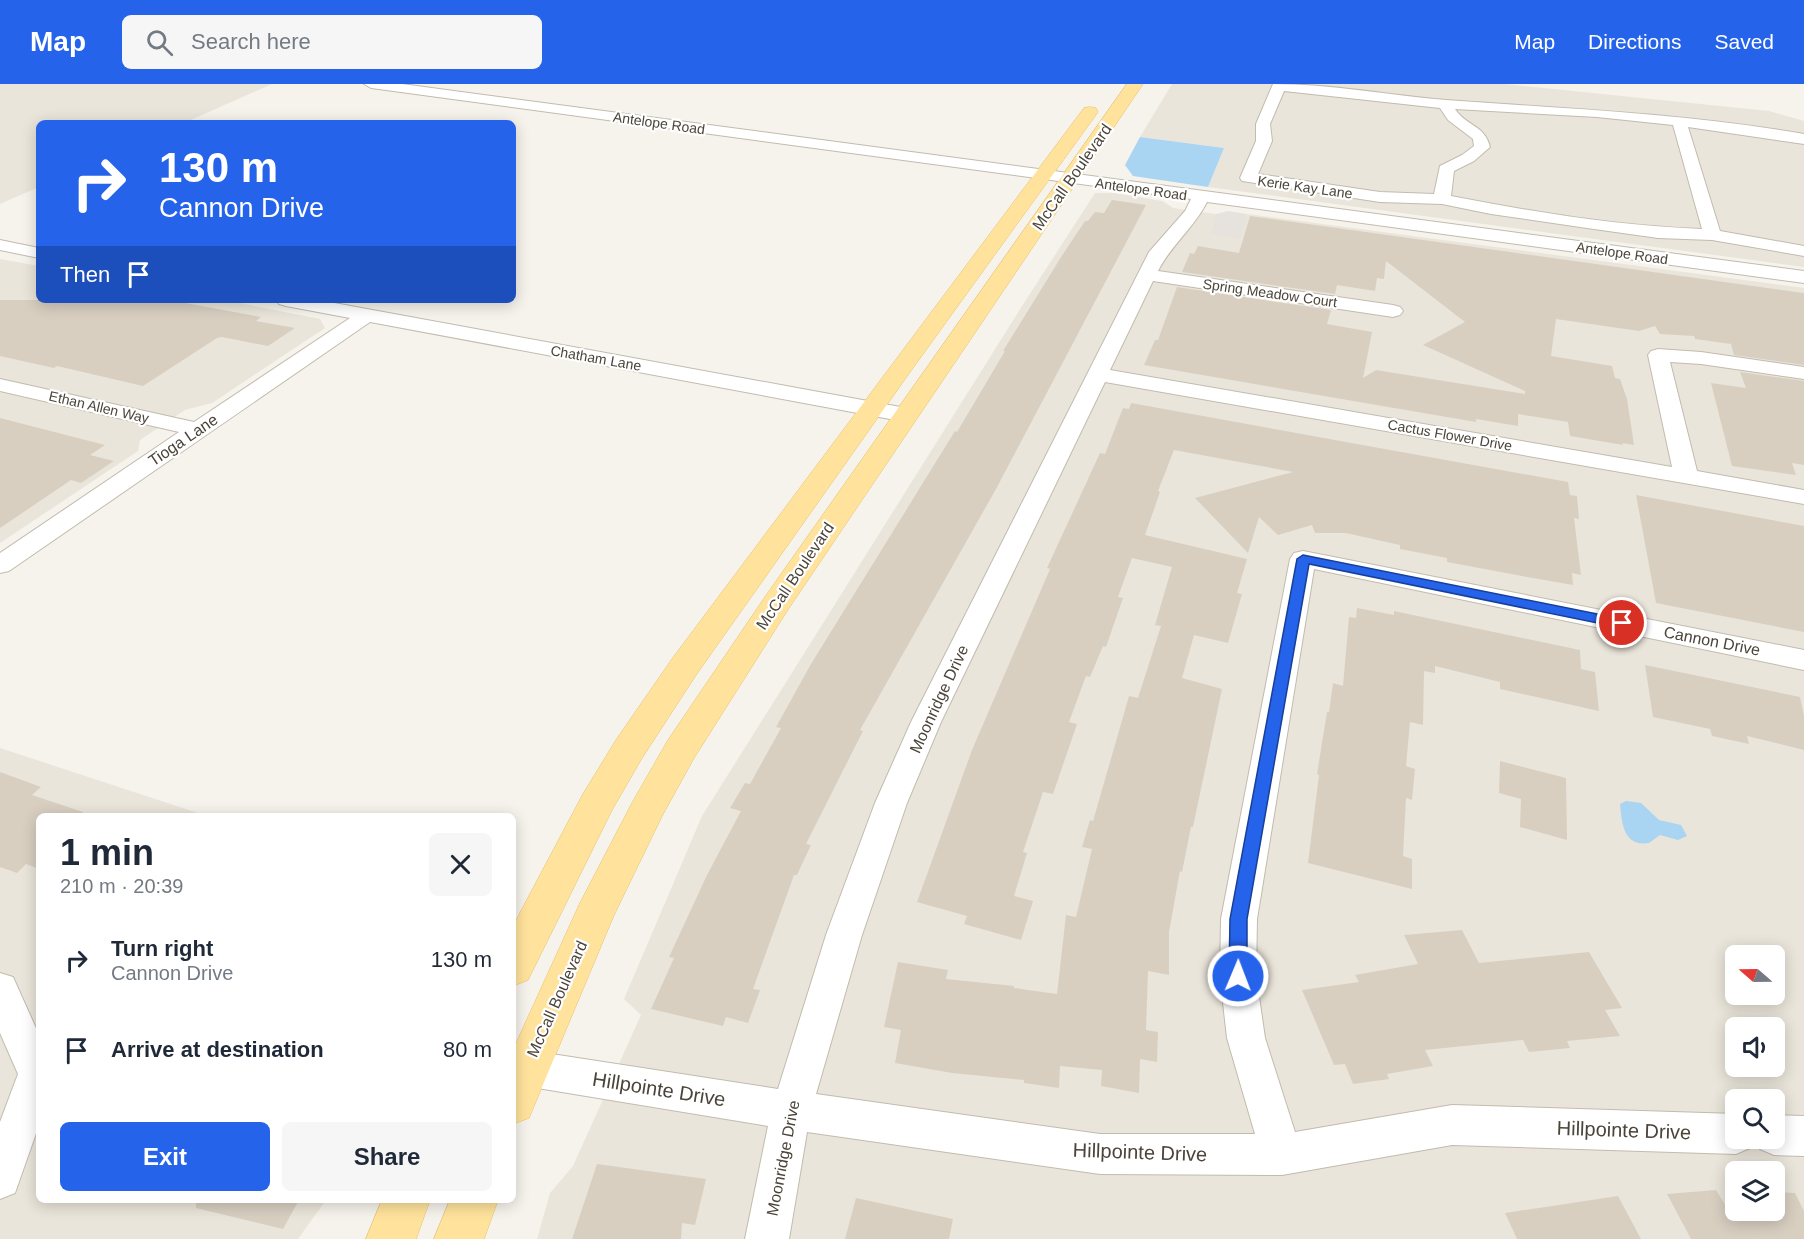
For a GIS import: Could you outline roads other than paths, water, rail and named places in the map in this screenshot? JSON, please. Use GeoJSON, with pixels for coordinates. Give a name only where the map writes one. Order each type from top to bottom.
{"type":"FeatureCollection","features":[{"type":"Feature","properties":{"kind":"main road","name":"McCall Boulevard"},"geometry":{"type":"LineString","coordinates":[[518,1078],[594,915],[645,813],[681,749],[778,601],[1135,84]]}},
{"type":"Feature","properties":{"kind":"main road","name":"McCall Boulevard"},"geometry":{"type":"LineString","coordinates":[[516,961],[586,823],[629,749],[684,667],[1101,98]]}},
{"type":"Feature","properties":{"kind":"main road"},"geometry":{"type":"LineString","coordinates":[[391,1239],[405,1203]]}},
{"type":"Feature","properties":{"kind":"main road"},"geometry":{"type":"LineString","coordinates":[[459,1239],[473,1203]]}},
{"type":"Feature","properties":{"kind":"street","name":"Antelope Road"},"geometry":{"type":"LineString","coordinates":[[371,84],[1804,277]]}},
{"type":"Feature","properties":{"kind":"street","name":"Kerie Kay Lane"},"geometry":{"type":"LineString","coordinates":[[1804,140],[1754,130],[1679,121],[1597,113],[1445,104],[1279,85],[1263,124],[1264,141],[1248,178],[1380,197],[1442,199],[1491,209],[1648,232],[1712,235],[1804,251]]}},
{"type":"Feature","properties":{"kind":"street"},"geometry":{"type":"LineString","coordinates":[[1442,199],[1446,169],[1468,158],[1482,147],[1480,137],[1453,117],[1445,104]]}},
{"type":"Feature","properties":{"kind":"street"},"geometry":{"type":"LineString","coordinates":[[1679,121],[1712,235]]}},
{"type":"Feature","properties":{"kind":"street","name":"Moonridge Drive"},"geometry":{"type":"LineString","coordinates":[[767,1239],[791,1110],[844,935],[891,803],[926,722],[1158,252],[1193,213],[1201,197]]}},
{"type":"Feature","properties":{"kind":"street"},"geometry":{"type":"LineString","coordinates":[[0,245],[36,252]]}},
{"type":"Feature","properties":{"kind":"street","name":"Spring Meadow Court"},"geometry":{"type":"LineString","coordinates":[[1148,275],[1393,311]]}},
{"type":"Feature","properties":{"kind":"street","name":"Chatham Lane"},"geometry":{"type":"LineString","coordinates":[[302,303],[906,415]]}},
{"type":"Feature","properties":{"kind":"street","name":"Tioga Lane"},"geometry":{"type":"LineString","coordinates":[[0,565],[367,315]]}},
{"type":"Feature","properties":{"kind":"street"},"geometry":{"type":"LineString","coordinates":[[1686,476],[1658,355],[1701,358],[1804,373]]}},
{"type":"Feature","properties":{"kind":"street","name":"Cactus Flower Drive"},"geometry":{"type":"LineString","coordinates":[[1097,374],[1804,497]]}},
{"type":"Feature","properties":{"kind":"street","name":"Ethan Allen Way"},"geometry":{"type":"LineString","coordinates":[[0,385],[199,430]]}},
{"type":"Feature","properties":{"kind":"street","name":"Cannon Drive"},"geometry":{"type":"LineString","coordinates":[[1282,1155],[1246,1038],[1238,976],[1239,919],[1303,559],[1804,660]]}},
{"type":"Feature","properties":{"kind":"street"},"geometry":{"type":"LineString","coordinates":[[0,989],[36,1070]]}},
{"type":"Feature","properties":{"kind":"street","name":"Hillpointe Drive"},"geometry":{"type":"LineString","coordinates":[[518,1078],[791,1110],[1100,1154],[1282,1155],[1452,1125],[1725,1134]]}},
{"type":"Feature","properties":{"kind":"street"},"geometry":{"type":"LineString","coordinates":[[0,1178],[36,1079]]}},
{"type":"Feature","properties":{"kind":"street"},"geometry":{"type":"LineString","coordinates":[[1785,1135],[1804,1136]]}},
{"type":"Feature","properties":{"kind":"water"},"geometry":{"type":"Polygon","coordinates":[[[1140,137],[1224,148],[1208,187],[1133,176],[1125,165],[1140,137]]]}},
{"type":"Feature","properties":{"kind":"water"},"geometry":{"type":"Polygon","coordinates":[[[1626,801],[1641,803],[1659,820],[1681,825],[1687,836],[1678,840],[1660,835],[1649,843],[1634,841],[1625,832],[1623,826],[1620,804],[1626,801]]]}}]}
